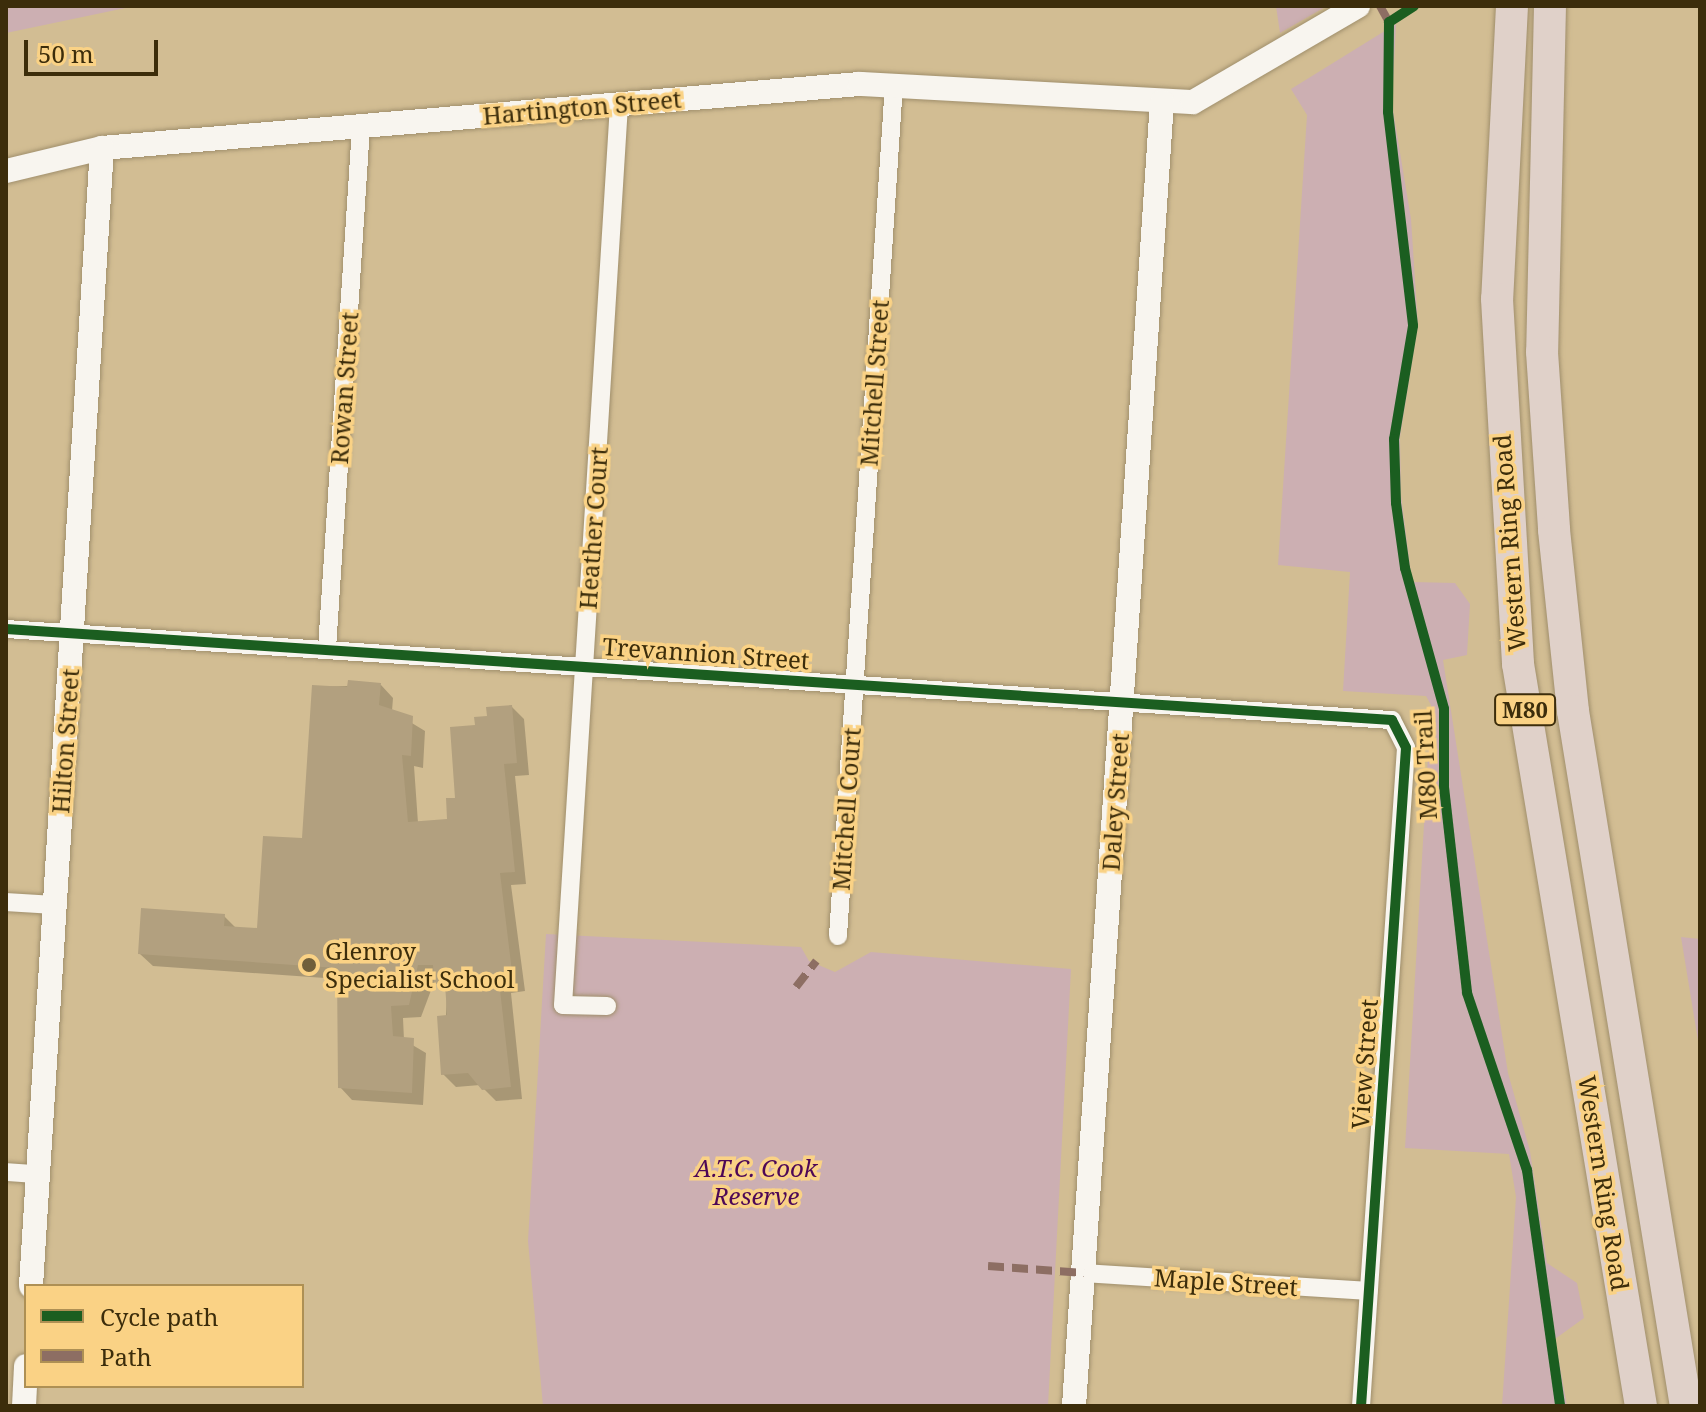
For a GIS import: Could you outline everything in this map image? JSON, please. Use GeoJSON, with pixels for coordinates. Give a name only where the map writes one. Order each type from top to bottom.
{"type":"FeatureCollection","features":[{"type":"Feature","properties":{"kind":"highway","name":"Western Ring Road"},"geometry":{"type":"LineString","coordinates":[[1512,6],[1497,299],[1518,664],[1641,1406]]}},
{"type":"Feature","properties":{"kind":"highway","name":"Western Ring Road"},"geometry":{"type":"LineString","coordinates":[[1550,6],[1542,352],[1554,530],[1573,711],[1686,1406]]}},
{"type":"Feature","properties":{"kind":"street","name":"Hartington Street"},"geometry":{"type":"LineString","coordinates":[[6,171],[102,148],[894,84],[1162,102],[1201,100],[1358,6]]}},
{"type":"Feature","properties":{"kind":"street","name":"Mitchell Street"},"geometry":{"type":"LineString","coordinates":[[854,683],[894,84]]}},
{"type":"Feature","properties":{"kind":"street","name":"Daley Street"},"geometry":{"type":"LineString","coordinates":[[1074,1406],[1162,102]]}},
{"type":"Feature","properties":{"kind":"street","name":"Heather Court"},"geometry":{"type":"LineString","coordinates":[[607,1006],[563,1005],[619,104]]}},
{"type":"Feature","properties":{"kind":"street","name":"Rowan Street"},"geometry":{"type":"LineString","coordinates":[[327,649],[361,127]]}},
{"type":"Feature","properties":{"kind":"street","name":"Hilton Street"},"geometry":{"type":"LineString","coordinates":[[31,1284],[102,148]]}},
{"type":"Feature","properties":{"kind":"street","name":"Trevannion Street"},"geometry":{"type":"LineString","coordinates":[[6,629],[1382,716],[1399,727]]}},
{"type":"Feature","properties":{"kind":"street","name":"Mitchell Court"},"geometry":{"type":"LineString","coordinates":[[838,936],[854,683]]}},
{"type":"Feature","properties":{"kind":"street","name":"View Street"},"geometry":{"type":"LineString","coordinates":[[1361,1406],[1406,748],[1399,727]]}},
{"type":"Feature","properties":{"kind":"street"},"geometry":{"type":"LineString","coordinates":[[6,902],[54,905]]}},
{"type":"Feature","properties":{"kind":"street"},"geometry":{"type":"LineString","coordinates":[[6,1172],[38,1174]]}},
{"type":"Feature","properties":{"kind":"street","name":"Maple Street"},"geometry":{"type":"LineString","coordinates":[[1084,1273],[1368,1291]]}},
{"type":"Feature","properties":{"kind":"green space"},"geometry":{"type":"Polygon","coordinates":[[[21,6],[135,6],[6,33],[6,9],[21,6]]]}},
{"type":"Feature","properties":{"kind":"green space"},"geometry":{"type":"Polygon","coordinates":[[[1276,6],[1327,6],[1280,33],[1276,6]]]}},
{"type":"Feature","properties":{"kind":"green space"},"geometry":{"type":"Polygon","coordinates":[[[1396,24],[1392,104],[1411,219],[1418,325],[1400,437],[1401,495],[1412,582],[1455,583],[1470,604],[1467,655],[1443,660],[1508,1073],[1530,1151],[1547,1263],[1577,1283],[1584,1318],[1555,1339],[1567,1406],[1502,1406],[1516,1197],[1509,1154],[1405,1148],[1431,705],[1426,696],[1343,691],[1350,572],[1278,565],[1307,115],[1291,89],[1396,24]]]}},
{"type":"Feature","properties":{"kind":"green space","name":"A.T.C. Cook Reserve"},"geometry":{"type":"Polygon","coordinates":[[[546,934],[801,947],[809,961],[835,972],[871,952],[1071,969],[1048,1406],[543,1406],[528,1241],[546,934]]]}},
{"type":"Feature","properties":{"kind":"green space"},"geometry":{"type":"Polygon","coordinates":[[[1681,937],[1700,939],[1700,1053],[1681,937]]]}},
{"type":"Feature","properties":{"kind":"building"},"geometry":{"type":"Polygon","coordinates":[[[348,680],[381,683],[379,705],[413,716],[411,756],[402,755],[408,822],[447,819],[446,798],[455,798],[450,727],[475,725],[474,717],[487,716],[486,707],[512,705],[517,763],[504,764],[515,872],[500,873],[513,980],[499,981],[511,1087],[482,1090],[468,1073],[441,1075],[437,1016],[447,1015],[445,983],[434,984],[433,965],[418,965],[409,1005],[391,1006],[393,1036],[414,1038],[412,1093],[338,1088],[337,968],[138,954],[141,908],[225,914],[224,926],[257,928],[263,836],[302,838],[312,685],[347,687],[348,680]]]}},
{"type":"Feature","properties":{"kind":"marked path"},"geometry":{"type":"LineString","coordinates":[[1380,6],[1389,22]]}},
{"type":"Feature","properties":{"kind":"marked path"},"geometry":{"type":"LineString","coordinates":[[796,987],[816,961]]}},
{"type":"Feature","properties":{"kind":"marked path"},"geometry":{"type":"LineString","coordinates":[[988,1266],[1084,1273]]}},
{"type":"Feature","properties":{"kind":"cycle path","name":"M80 Trail"},"geometry":{"type":"LineString","coordinates":[[1414,6],[1389,22],[1388,112],[1413,326],[1394,439],[1396,503],[1405,568],[1444,709],[1444,787],[1467,993],[1527,1170],[1560,1406]]}},
{"type":"Feature","properties":{"kind":"cycle path","name":"M80 Trail"},"geometry":{"type":"LineString","coordinates":[[6,629],[1392,720],[1406,748],[1361,1406]]}},
{"type":"Feature","properties":{"kind":"place","name":"Glenroy Specialist School"},"geometry":{"type":"Point","coordinates":[309,965]}}]}
